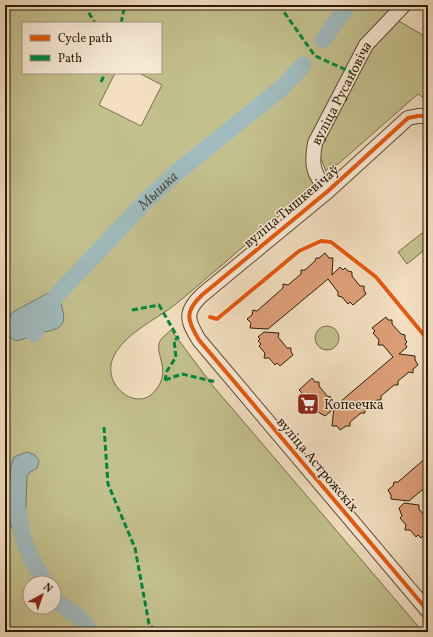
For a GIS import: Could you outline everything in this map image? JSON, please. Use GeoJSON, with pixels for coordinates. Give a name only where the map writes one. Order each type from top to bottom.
{"type":"FeatureCollection","features":[{"type":"Feature","properties":{"kind":"street","name":"вуліца Русановіча"},"geometry":{"type":"LineString","coordinates":[[328,191],[318,178],[314,167],[312,158],[315,143],[366,45],[404,5]]}},
{"type":"Feature","properties":{"kind":"street","name":"вуліца Тышкевічаў"},"geometry":{"type":"LineString","coordinates":[[193,331],[189,322],[192,305],[328,191],[408,118],[428,116]]}},
{"type":"Feature","properties":{"kind":"street","name":"вуліца Астрожскіх"},"geometry":{"type":"LineString","coordinates":[[193,331],[428,611]]}},
{"type":"Feature","properties":{"kind":"shaded area"},"geometry":{"type":"Polygon","coordinates":[[[5,5],[391,5],[392,9],[308,146],[317,184],[178,302],[128,338],[116,352],[111,363],[111,374],[114,383],[120,391],[128,396],[136,399],[145,398],[152,394],[159,386],[162,378],[163,371],[159,352],[160,341],[171,330],[213,386],[423,632],[13,632],[5,618],[5,5]],[[22,22],[22,74],[114,74],[99,105],[141,126],[162,85],[141,74],[162,74],[162,22],[22,22]]]}},
{"type":"Feature","properties":{"kind":"shaded area"},"geometry":{"type":"Polygon","coordinates":[[[397,20],[428,38],[428,101],[418,94],[337,165],[332,163],[326,171],[319,154],[320,145],[370,51],[397,20]]]}},
{"type":"Feature","properties":{"kind":"shaded area"},"geometry":{"type":"Polygon","coordinates":[[[422,233],[428,241],[428,247],[407,264],[398,252],[422,233]]]}},
{"type":"Feature","properties":{"kind":"shaded area"},"geometry":{"type":"Polygon","coordinates":[[[327,326],[336,329],[339,338],[336,347],[327,350],[318,347],[315,338],[318,329],[327,326]]]}},
{"type":"Feature","properties":{"kind":"water"},"geometry":{"type":"Polygon","coordinates":[[[48,293],[53,294],[61,304],[64,319],[63,323],[56,329],[34,334],[20,340],[13,339],[9,336],[6,329],[6,323],[13,312],[48,293]]]}},
{"type":"Feature","properties":{"kind":"water"},"geometry":{"type":"Polygon","coordinates":[[[27,452],[35,455],[39,461],[37,468],[27,476],[25,532],[22,536],[19,536],[14,531],[10,523],[8,504],[11,465],[14,457],[27,452]]]}},
{"type":"Feature","properties":{"kind":"building"},"geometry":{"type":"Polygon","coordinates":[[[325,253],[329,258],[333,258],[332,275],[340,267],[343,270],[345,268],[352,272],[352,276],[360,286],[364,286],[366,294],[353,305],[350,302],[348,304],[342,297],[338,296],[338,292],[328,279],[268,329],[250,328],[251,323],[247,319],[252,315],[253,310],[257,311],[283,288],[283,284],[288,285],[301,274],[301,270],[305,270],[315,261],[316,258],[319,258],[325,253]]]}},
{"type":"Feature","properties":{"kind":"building"},"geometry":{"type":"Polygon","coordinates":[[[386,317],[388,320],[392,320],[392,324],[401,334],[405,335],[407,342],[405,344],[407,347],[399,354],[415,356],[415,360],[418,365],[413,369],[413,373],[409,372],[398,381],[398,385],[394,385],[381,396],[381,400],[377,400],[365,410],[365,413],[361,413],[350,422],[350,426],[346,426],[340,430],[337,426],[332,426],[334,407],[393,357],[383,345],[378,345],[379,340],[373,333],[375,331],[372,328],[386,317]]]}},
{"type":"Feature","properties":{"kind":"building"},"geometry":{"type":"Polygon","coordinates":[[[264,332],[279,333],[278,337],[287,348],[291,348],[293,355],[280,366],[277,363],[275,365],[269,358],[264,358],[265,353],[259,346],[261,344],[258,341],[260,339],[258,337],[264,332]]]}},
{"type":"Feature","properties":{"kind":"building"},"geometry":{"type":"Polygon","coordinates":[[[312,378],[315,382],[319,382],[319,386],[327,396],[331,397],[331,411],[325,416],[318,412],[316,414],[309,407],[305,406],[305,402],[299,395],[302,393],[299,390],[312,378]]]}},
{"type":"Feature","properties":{"kind":"building"},"geometry":{"type":"Polygon","coordinates":[[[428,456],[428,485],[409,501],[391,499],[391,495],[388,490],[393,486],[394,482],[398,482],[428,456]]]}},
{"type":"Feature","properties":{"kind":"building"},"geometry":{"type":"Polygon","coordinates":[[[404,503],[419,505],[419,509],[428,520],[428,531],[421,538],[418,535],[416,537],[410,530],[405,530],[406,525],[400,518],[402,516],[399,508],[404,503]]]}},
{"type":"Feature","properties":{"kind":"waterway","name":"Мышка"},"geometry":{"type":"LineString","coordinates":[[323,40],[348,5]]}},
{"type":"Feature","properties":{"kind":"waterway","name":"Мышка"},"geometry":{"type":"LineString","coordinates":[[34,334],[41,316],[56,296],[143,204],[176,173],[283,87],[303,65]]}},
{"type":"Feature","properties":{"kind":"waterway","name":"Мышка"},"geometry":{"type":"LineString","coordinates":[[19,513],[24,541],[41,575]]}},
{"type":"Feature","properties":{"kind":"waterway","name":"Мышка"},"geometry":{"type":"LineString","coordinates":[[62,605],[83,621],[89,632]]}},
{"type":"Feature","properties":{"kind":"marked path"},"geometry":{"type":"LineString","coordinates":[[5,9],[12,5]]}},
{"type":"Feature","properties":{"kind":"marked path"},"geometry":{"type":"LineString","coordinates":[[84,5],[94,22]]}},
{"type":"Feature","properties":{"kind":"marked path"},"geometry":{"type":"LineString","coordinates":[[121,22],[125,5]]}},
{"type":"Feature","properties":{"kind":"marked path"},"geometry":{"type":"LineString","coordinates":[[279,5],[315,56],[351,72]]}},
{"type":"Feature","properties":{"kind":"marked path"},"geometry":{"type":"LineString","coordinates":[[101,82],[105,74]]}},
{"type":"Feature","properties":{"kind":"marked path"},"geometry":{"type":"LineString","coordinates":[[132,310],[159,305],[178,338],[174,340],[176,357],[167,371],[165,380]]}},
{"type":"Feature","properties":{"kind":"marked path"},"geometry":{"type":"LineString","coordinates":[[165,380],[182,374],[216,382]]}},
{"type":"Feature","properties":{"kind":"marked path"},"geometry":{"type":"LineString","coordinates":[[104,427],[108,484],[135,548],[149,624],[156,632]]}},
{"type":"Feature","properties":{"kind":"cycle path"},"geometry":{"type":"LineString","coordinates":[[428,116],[408,118],[328,191],[202,295],[192,306],[189,316],[192,327],[199,340],[428,611]]}},
{"type":"Feature","properties":{"kind":"cycle path"},"geometry":{"type":"LineString","coordinates":[[210,317],[217,319],[299,251],[321,241],[331,242],[376,277],[428,340]]}},
{"type":"Feature","properties":{"kind":"place","name":"Копеечка"},"geometry":{"type":"Point","coordinates":[308,404]}}]}
